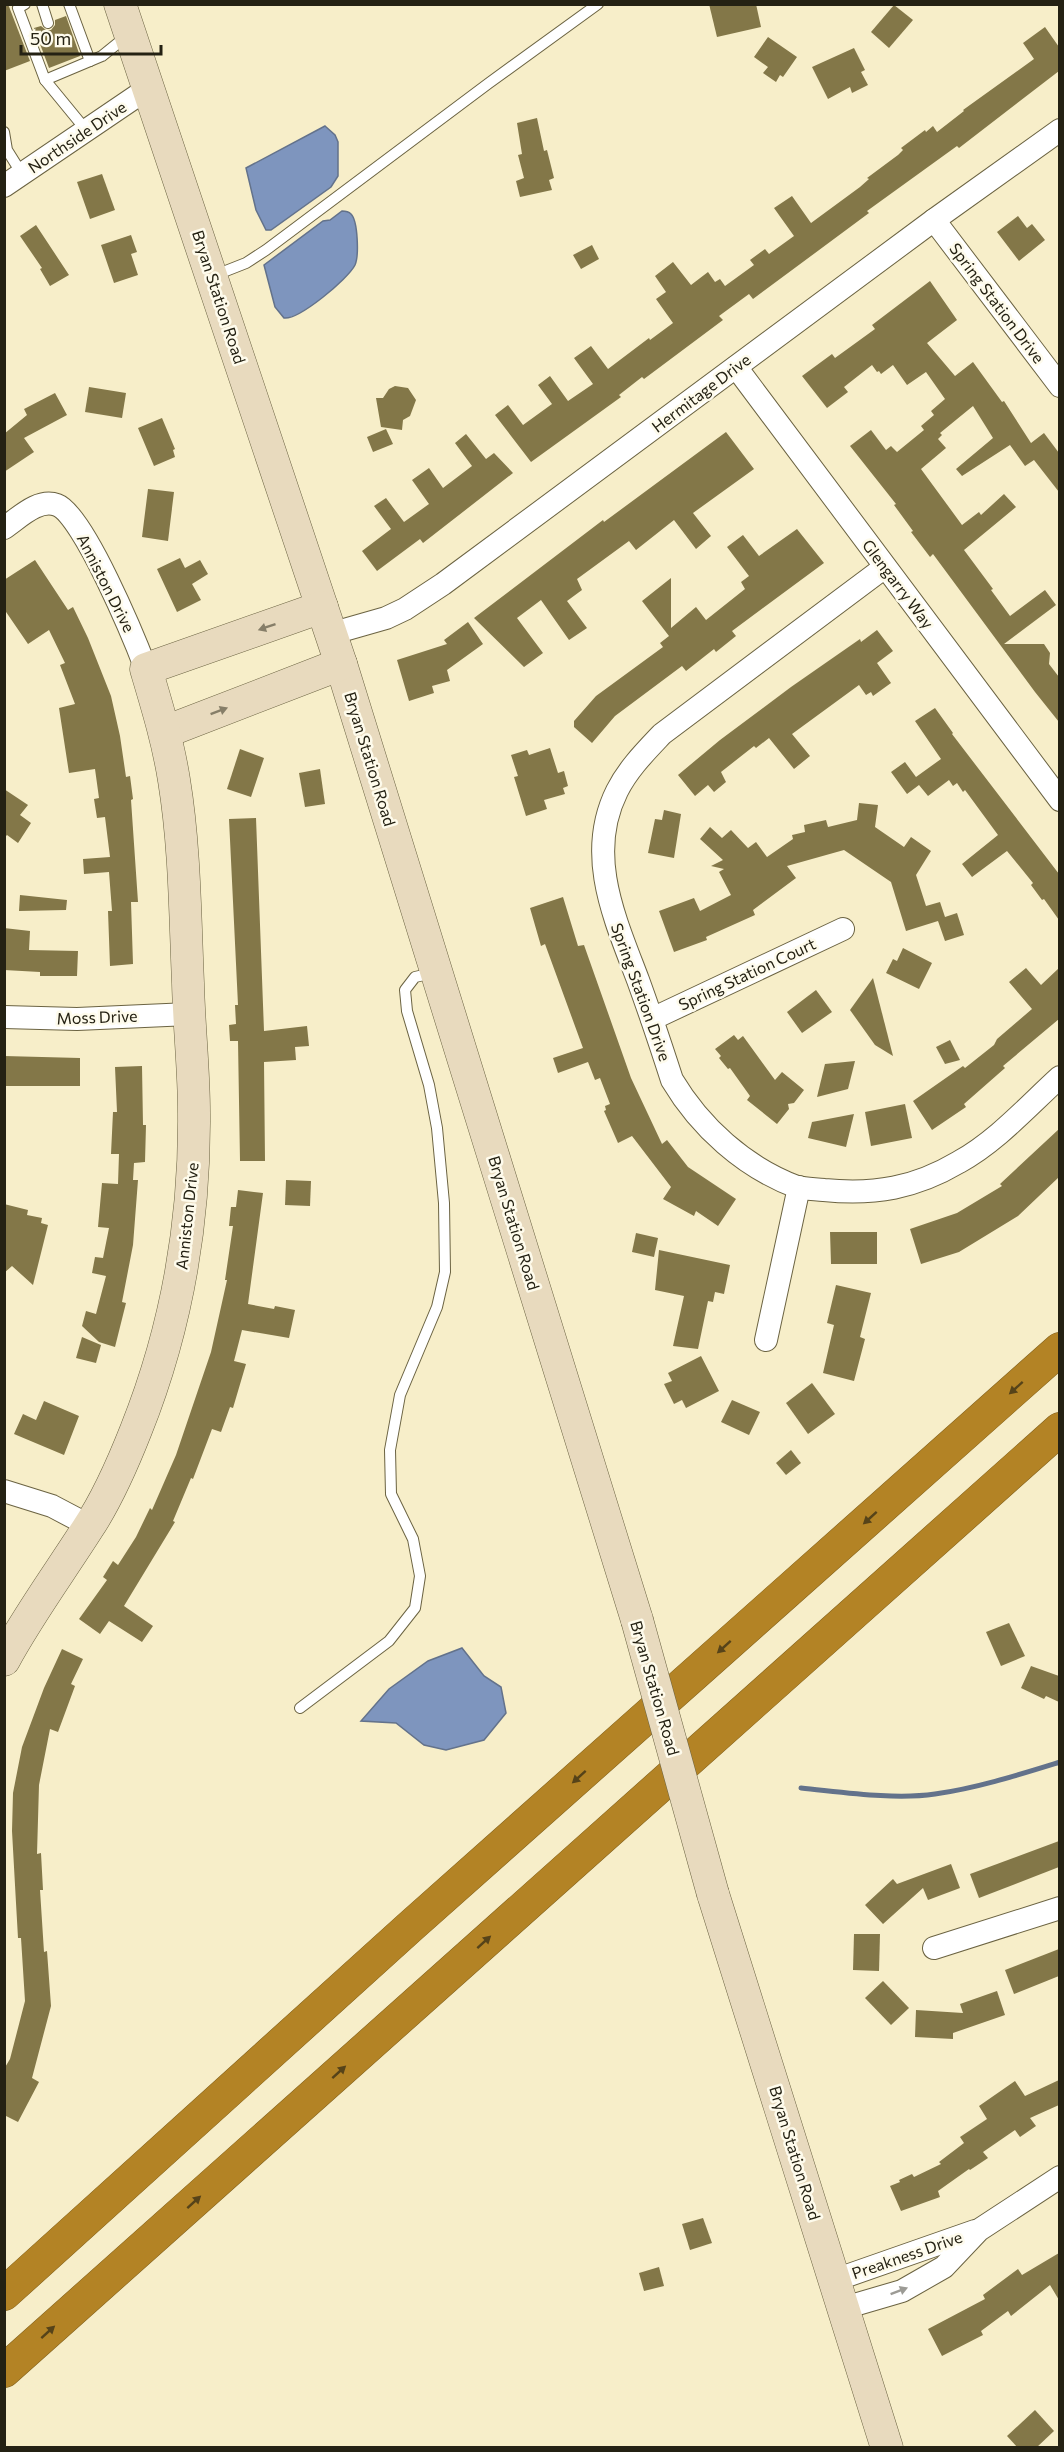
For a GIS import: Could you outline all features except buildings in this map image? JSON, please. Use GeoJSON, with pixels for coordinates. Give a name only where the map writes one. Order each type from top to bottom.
{"type":"FeatureCollection","features":[{"type":"Feature","properties":{"kind":"highway"},"geometry":{"type":"LineString","coordinates":[[4,2294],[1059,1349]]}},
{"type":"Feature","properties":{"kind":"highway"},"geometry":{"type":"LineString","coordinates":[[4,2371],[1059,1429]]}},
{"type":"Feature","properties":{"kind":"main road","name":"Bryan Station Road"},"geometry":{"type":"LineString","coordinates":[[125,19],[150,87],[341,664],[637,1620],[713,1894],[887,2448]]}},
{"type":"Feature","properties":{"kind":"main road"},"geometry":{"type":"LineString","coordinates":[[146,669],[326,620]]}},
{"type":"Feature","properties":{"kind":"main road"},"geometry":{"type":"LineString","coordinates":[[165,732],[341,664]]}},
{"type":"Feature","properties":{"kind":"main road","name":"Anniston Drive"},"geometry":{"type":"LineString","coordinates":[[4,1660],[22,1628],[90,1526],[114,1481],[136,1429],[162,1352],[182,1268],[194,1166],[195,1112],[181,842],[174,780],[165,732],[146,669]]}},
{"type":"Feature","properties":{"kind":"street","name":"Northside Drive"},"geometry":{"type":"LineString","coordinates":[[14,180],[150,87]]}},
{"type":"Feature","properties":{"kind":"street","name":"Hermitage Drive"},"geometry":{"type":"LineString","coordinates":[[326,620],[386,618],[405,609],[443,584],[1059,130]]}},
{"type":"Feature","properties":{"kind":"street","name":"Spring Station Drive"},"geometry":{"type":"LineString","coordinates":[[934,220],[1059,386]]}},
{"type":"Feature","properties":{"kind":"street","name":"Glengarry Way"},"geometry":{"type":"LineString","coordinates":[[736,367],[1059,800]]}},
{"type":"Feature","properties":{"kind":"street","name":"Anniston Drive"},"geometry":{"type":"LineString","coordinates":[[4,528],[37,506],[56,505],[70,516],[120,606],[146,669]]}},
{"type":"Feature","properties":{"kind":"street","name":"Spring Station Drive"},"geometry":{"type":"LineString","coordinates":[[885,567],[662,734],[636,761],[616,792],[604,827],[602,862],[609,901],[672,1080],[686,1104],[705,1125],[746,1158],[799,1187],[837,1191],[877,1191],[909,1186],[933,1176],[962,1161],[987,1143],[1059,1077]]}},
{"type":"Feature","properties":{"kind":"street","name":"Spring Station Court"},"geometry":{"type":"LineString","coordinates":[[652,1019],[843,928]]}},
{"type":"Feature","properties":{"kind":"street","name":"Moss Drive"},"geometry":{"type":"LineString","coordinates":[[4,1017],[77,1019],[189,1014]]}},
{"type":"Feature","properties":{"kind":"street"},"geometry":{"type":"LineString","coordinates":[[766,1340],[799,1187]]}},
{"type":"Feature","properties":{"kind":"street"},"geometry":{"type":"LineString","coordinates":[[4,1491],[52,1506],[90,1526]]}},
{"type":"Feature","properties":{"kind":"street"},"geometry":{"type":"LineString","coordinates":[[934,1948],[1059,1908]]}},
{"type":"Feature","properties":{"kind":"street","name":"Preakness Drive"},"geometry":{"type":"LineString","coordinates":[[839,2294],[979,2230],[1059,2177]]}},
{"type":"Feature","properties":{"kind":"street","name":"Preakness Drive"},"geometry":{"type":"LineString","coordinates":[[839,2294],[902,2291],[944,2267],[979,2230]]}},
{"type":"Feature","properties":{"kind":"lane"},"geometry":{"type":"LineString","coordinates":[[25,4],[18,8],[45,80],[86,130]]}},
{"type":"Feature","properties":{"kind":"lane"},"geometry":{"type":"LineString","coordinates":[[42,4],[48,23]]}},
{"type":"Feature","properties":{"kind":"lane"},"geometry":{"type":"LineString","coordinates":[[69,4],[90,61]]}},
{"type":"Feature","properties":{"kind":"lane"},"geometry":{"type":"LineString","coordinates":[[212,276],[246,263],[266,250],[598,4]]}},
{"type":"Feature","properties":{"kind":"lane"},"geometry":{"type":"LineString","coordinates":[[45,80],[64,67],[102,56],[125,19]]}},
{"type":"Feature","properties":{"kind":"lane"},"geometry":{"type":"LineString","coordinates":[[4,132],[14,180]]}},
{"type":"Feature","properties":{"kind":"lane"},"geometry":{"type":"LineString","coordinates":[[300,1708],[389,1641],[415,1608],[420,1576],[413,1539],[391,1494],[390,1450],[400,1395],[437,1307],[445,1272],[445,1249],[444,1203],[437,1128],[429,1085],[407,1011],[405,990],[415,977],[436,972]]}},
{"type":"Feature","properties":{"kind":"water"},"geometry":{"type":"Polygon","coordinates":[[[325,126],[335,135],[338,142],[338,176],[331,187],[271,230],[266,230],[256,210],[246,168],[325,126]]]}},
{"type":"Feature","properties":{"kind":"water"},"geometry":{"type":"Polygon","coordinates":[[[342,211],[351,214],[355,224],[357,247],[355,265],[322,298],[300,313],[284,318],[275,307],[264,265],[323,221],[330,220],[342,211]]]}},
{"type":"Feature","properties":{"kind":"water"},"geometry":{"type":"Polygon","coordinates":[[[462,1648],[484,1676],[501,1687],[506,1713],[484,1740],[446,1750],[424,1745],[396,1723],[361,1721],[389,1689],[428,1661],[462,1648]]]}},
{"type":"Feature","properties":{"kind":"waterway"},"geometry":{"type":"LineString","coordinates":[[801,1788],[868,1795],[919,1796],[982,1785],[1060,1762]]}}]}
